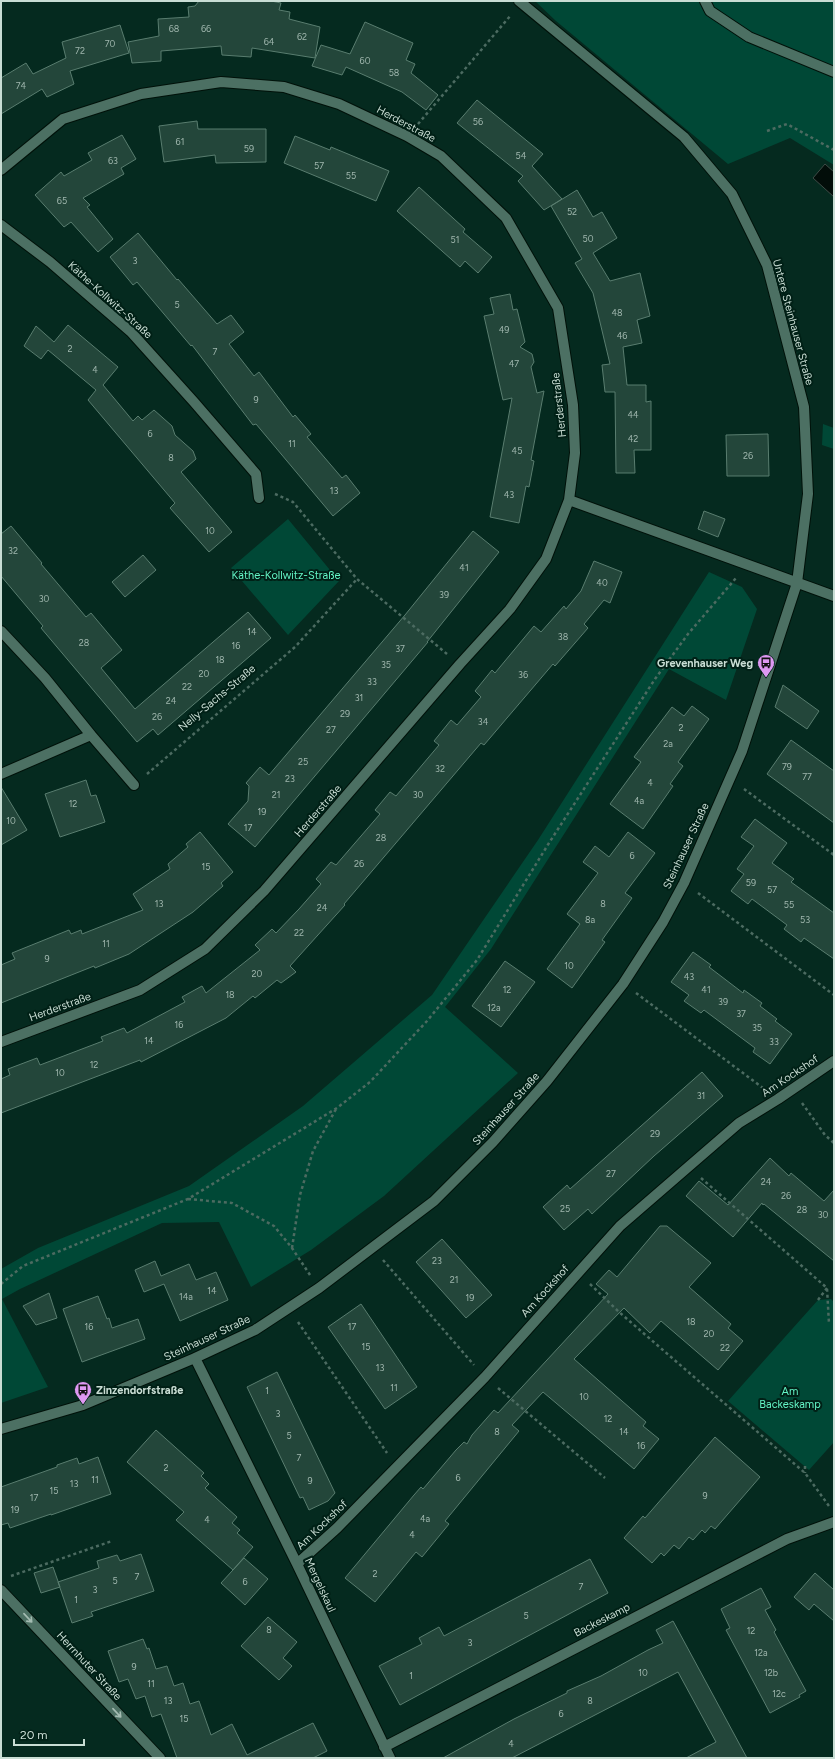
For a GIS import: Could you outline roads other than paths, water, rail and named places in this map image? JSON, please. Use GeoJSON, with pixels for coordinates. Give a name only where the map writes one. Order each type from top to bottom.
{"type":"FeatureCollection","features":[{"type":"Feature","properties":{"kind":"street"},"geometry":{"type":"LineString","coordinates":[[705,1],[710,11],[749,37],[834,72]]}},
{"type":"Feature","properties":{"kind":"street","name":"Untere Steinhauser Straße"},"geometry":{"type":"LineString","coordinates":[[520,2],[684,137],[732,194],[767,265],[804,407],[808,494],[798,583]]}},
{"type":"Feature","properties":{"kind":"street","name":"Herderstraße"},"geometry":{"type":"LineString","coordinates":[[1,170],[63,119],[141,94],[221,82],[284,87],[339,104],[407,136],[441,156],[506,218],[558,308],[573,405],[575,453],[569,500],[546,558],[510,610],[460,664],[264,891],[205,949],[140,990],[1,1042]]}},
{"type":"Feature","properties":{"kind":"street","name":"Käthe-Kollwitz-Straße"},"geometry":{"type":"LineString","coordinates":[[1,225],[50,262],[131,332],[256,474],[259,498]]}},
{"type":"Feature","properties":{"kind":"street"},"geometry":{"type":"LineString","coordinates":[[569,500],[834,596]]}},
{"type":"Feature","properties":{"kind":"street","name":"Steinhauser Straße"},"geometry":{"type":"LineString","coordinates":[[1,1429],[83,1405],[195,1358],[255,1330],[319,1288],[434,1201],[493,1142],[547,1081],[623,984],[663,922],[684,883],[742,751],[798,583]]}},
{"type":"Feature","properties":{"kind":"street"},"geometry":{"type":"LineString","coordinates":[[1,631],[45,678],[134,785]]}},
{"type":"Feature","properties":{"kind":"street"},"geometry":{"type":"LineString","coordinates":[[1,774],[91,735]]}},
{"type":"Feature","properties":{"kind":"street","name":"Am Kockshof"},"geometry":{"type":"LineString","coordinates":[[297,1564],[337,1528],[484,1377],[620,1226],[688,1166],[739,1124],[834,1061]]}},
{"type":"Feature","properties":{"kind":"street","name":"Mergelskaul"},"geometry":{"type":"LineString","coordinates":[[195,1358],[297,1564],[386,1755]]}},
{"type":"Feature","properties":{"kind":"street","name":"Backeskamp"},"geometry":{"type":"LineString","coordinates":[[386,1755],[780,1542],[834,1522]]}},
{"type":"Feature","properties":{"kind":"street","name":"Herrnhuter Straße"},"geometry":{"type":"LineString","coordinates":[[1,1590],[160,1758]]}},
{"type":"Feature","properties":{"kind":"place","name":"Grevenhauser Weg"},"geometry":{"type":"Point","coordinates":[766,678]}},
{"type":"Feature","properties":{"kind":"place","name":"Zinzendorfstraße"},"geometry":{"type":"Point","coordinates":[83,1405]}},
{"type":"Feature","properties":{"kind":"park label","name":"Am Backeskamp"},"geometry":{"type":"Point","coordinates":[790,1397]}}]}
